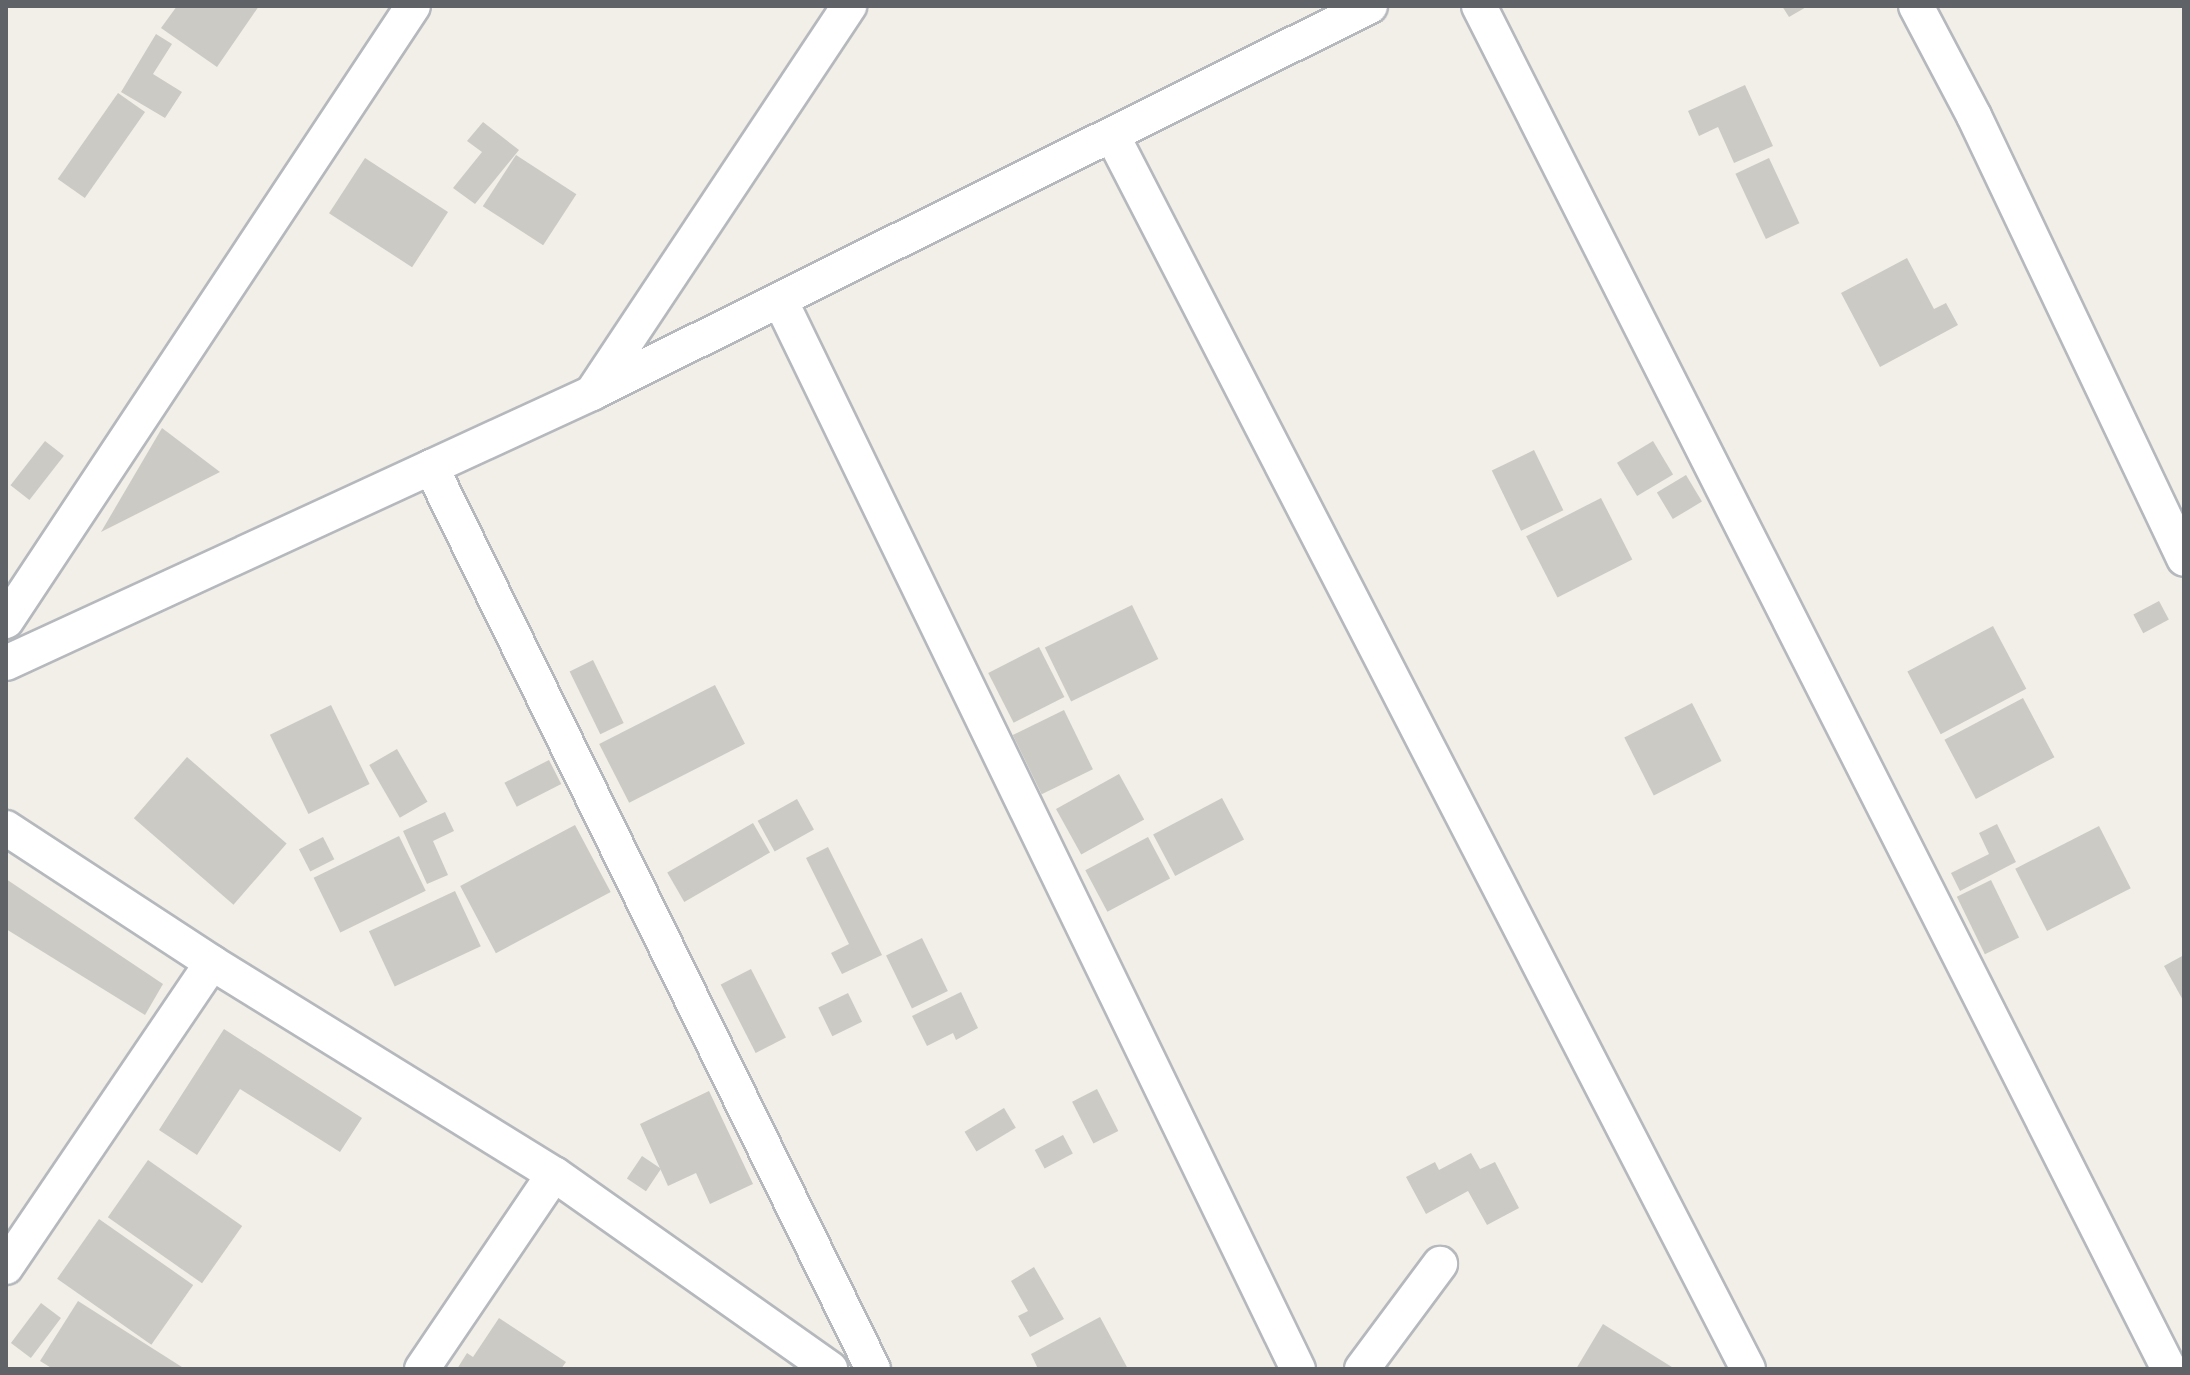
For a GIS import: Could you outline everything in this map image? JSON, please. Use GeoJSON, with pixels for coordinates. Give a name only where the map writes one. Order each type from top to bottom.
{"type":"FeatureCollection","features":[{"type":"Feature","properties":{"kind":"street"},"geometry":{"type":"LineString","coordinates":[[6,621],[413,6]]}},
{"type":"Feature","properties":{"kind":"street"},"geometry":{"type":"LineString","coordinates":[[592,393],[849,6]]}},
{"type":"Feature","properties":{"kind":"street"},"geometry":{"type":"LineString","coordinates":[[6,663],[592,393],[1370,6]]}},
{"type":"Feature","properties":{"kind":"street"},"geometry":{"type":"LineString","coordinates":[[1479,6],[2169,1369]]}},
{"type":"Feature","properties":{"kind":"street"},"geometry":{"type":"LineString","coordinates":[[1916,6],[1974,116],[2184,559]]}},
{"type":"Feature","properties":{"kind":"street"},"geometry":{"type":"LineString","coordinates":[[1112,135],[1748,1369]]}},
{"type":"Feature","properties":{"kind":"street"},"geometry":{"type":"LineString","coordinates":[[780,300],[1298,1369]]}},
{"type":"Feature","properties":{"kind":"street"},"geometry":{"type":"LineString","coordinates":[[431,467],[873,1369]]}},
{"type":"Feature","properties":{"kind":"street"},"geometry":{"type":"LineString","coordinates":[[6,828],[212,963],[554,1174],[830,1369]]}},
{"type":"Feature","properties":{"kind":"street"},"geometry":{"type":"LineString","coordinates":[[6,1267],[212,963]]}},
{"type":"Feature","properties":{"kind":"street"},"geometry":{"type":"LineString","coordinates":[[422,1369],[554,1174]]}},
{"type":"Feature","properties":{"kind":"street"},"geometry":{"type":"LineString","coordinates":[[1362,1369],[1440,1264]]}},
{"type":"Feature","properties":{"kind":"building"},"geometry":{"type":"Polygon","coordinates":[[[177,6],[259,6],[217,67],[161,28],[177,6]]]}},
{"type":"Feature","properties":{"kind":"building"},"geometry":{"type":"Polygon","coordinates":[[[1782,6],[1808,6],[1789,17],[1782,6]]]}},
{"type":"Feature","properties":{"kind":"building"},"geometry":{"type":"Polygon","coordinates":[[[156,34],[172,44],[153,74],[182,92],[165,118],[121,92],[156,34]]]}},
{"type":"Feature","properties":{"kind":"building"},"geometry":{"type":"Polygon","coordinates":[[[1745,85],[1773,146],[1734,163],[1718,127],[1699,136],[1688,111],[1745,85]]]}},
{"type":"Feature","properties":{"kind":"building"},"geometry":{"type":"Polygon","coordinates":[[[118,93],[145,112],[85,198],[58,179],[118,93]]]}},
{"type":"Feature","properties":{"kind":"building"},"geometry":{"type":"Polygon","coordinates":[[[483,122],[519,150],[475,204],[453,188],[482,152],[467,141],[483,122]]]}},
{"type":"Feature","properties":{"kind":"building"},"geometry":{"type":"Polygon","coordinates":[[[516,155],[576,194],[543,245],[483,206],[516,155]]]}},
{"type":"Feature","properties":{"kind":"building"},"geometry":{"type":"Polygon","coordinates":[[[365,158],[448,212],[412,267],[329,213],[365,158]]]}},
{"type":"Feature","properties":{"kind":"building"},"geometry":{"type":"Polygon","coordinates":[[[1769,158],[1799,223],[1766,239],[1735,174],[1769,158]]]}},
{"type":"Feature","properties":{"kind":"building"},"geometry":{"type":"Polygon","coordinates":[[[1907,258],[1934,309],[1946,303],[1958,325],[1880,367],[1841,293],[1907,258]]]}},
{"type":"Feature","properties":{"kind":"building"},"geometry":{"type":"Polygon","coordinates":[[[162,428],[220,472],[101,532],[162,428]]]}},
{"type":"Feature","properties":{"kind":"building"},"geometry":{"type":"Polygon","coordinates":[[[45,441],[64,456],[29,500],[11,485],[45,441]]]}},
{"type":"Feature","properties":{"kind":"building"},"geometry":{"type":"Polygon","coordinates":[[[1653,441],[1673,474],[1637,496],[1617,463],[1653,441]]]}},
{"type":"Feature","properties":{"kind":"building"},"geometry":{"type":"Polygon","coordinates":[[[1534,450],[1563,510],[1521,531],[1492,471],[1534,450]]]}},
{"type":"Feature","properties":{"kind":"building"},"geometry":{"type":"Polygon","coordinates":[[[1686,475],[1702,502],[1673,519],[1657,493],[1686,475]]]}},
{"type":"Feature","properties":{"kind":"building"},"geometry":{"type":"Polygon","coordinates":[[[1601,498],[1632,559],[1557,598],[1526,536],[1601,498]]]}},
{"type":"Feature","properties":{"kind":"building"},"geometry":{"type":"Polygon","coordinates":[[[2159,601],[2169,620],[2143,633],[2133,615],[2159,601]]]}},
{"type":"Feature","properties":{"kind":"building"},"geometry":{"type":"Polygon","coordinates":[[[1132,605],[1158,659],[1071,701],[1045,648],[1132,605]]]}},
{"type":"Feature","properties":{"kind":"building"},"geometry":{"type":"Polygon","coordinates":[[[1993,626],[2026,689],[1941,734],[1907,672],[1993,626]]]}},
{"type":"Feature","properties":{"kind":"building"},"geometry":{"type":"Polygon","coordinates":[[[1039,647],[1064,697],[1014,723],[988,673],[1039,647]]]}},
{"type":"Feature","properties":{"kind":"building"},"geometry":{"type":"Polygon","coordinates":[[[593,660],[624,723],[600,734],[570,671],[593,660]]]}},
{"type":"Feature","properties":{"kind":"building"},"geometry":{"type":"Polygon","coordinates":[[[715,685],[745,744],[629,803],[599,744],[715,685]]]}},
{"type":"Feature","properties":{"kind":"building"},"geometry":{"type":"Polygon","coordinates":[[[2023,698],[2054,757],[1976,799],[1944,740],[2023,698]]]}},
{"type":"Feature","properties":{"kind":"building"},"geometry":{"type":"Polygon","coordinates":[[[1692,703],[1722,761],[1654,795],[1624,738],[1692,703]]]}},
{"type":"Feature","properties":{"kind":"building"},"geometry":{"type":"Polygon","coordinates":[[[331,705],[370,784],[308,814],[270,735],[331,705]]]}},
{"type":"Feature","properties":{"kind":"building"},"geometry":{"type":"Polygon","coordinates":[[[1064,710],[1093,769],[1042,794],[1013,735],[1064,710]]]}},
{"type":"Feature","properties":{"kind":"building"},"geometry":{"type":"Polygon","coordinates":[[[397,749],[427,802],[400,818],[369,765],[397,749]]]}},
{"type":"Feature","properties":{"kind":"building"},"geometry":{"type":"Polygon","coordinates":[[[187,757],[287,844],[233,905],[134,818],[187,757]]]}},
{"type":"Feature","properties":{"kind":"building"},"geometry":{"type":"Polygon","coordinates":[[[549,760],[561,784],[517,807],[504,783],[549,760]]]}},
{"type":"Feature","properties":{"kind":"building"},"geometry":{"type":"Polygon","coordinates":[[[1119,774],[1144,819],[1081,854],[1056,809],[1119,774]]]}},
{"type":"Feature","properties":{"kind":"building"},"geometry":{"type":"Polygon","coordinates":[[[1222,798],[1244,839],[1175,876],[1153,835],[1222,798]]]}},
{"type":"Feature","properties":{"kind":"building"},"geometry":{"type":"Polygon","coordinates":[[[797,799],[814,830],[775,851],[758,821],[797,799]]]}},
{"type":"Feature","properties":{"kind":"building"},"geometry":{"type":"Polygon","coordinates":[[[445,812],[454,831],[433,841],[448,875],[427,884],[403,831],[445,812]]]}},
{"type":"Feature","properties":{"kind":"building"},"geometry":{"type":"Polygon","coordinates":[[[753,823],[770,852],[684,902],[667,872],[753,823]]]}},
{"type":"Feature","properties":{"kind":"building"},"geometry":{"type":"Polygon","coordinates":[[[1997,824],[2016,862],[1960,891],[1951,873],[1989,854],[1979,833],[1997,824]]]}},
{"type":"Feature","properties":{"kind":"building"},"geometry":{"type":"Polygon","coordinates":[[[575,825],[611,892],[496,953],[460,886],[575,825]]]}},
{"type":"Feature","properties":{"kind":"building"},"geometry":{"type":"Polygon","coordinates":[[[2099,826],[2131,888],[2047,931],[2015,869],[2099,826]]]}},
{"type":"Feature","properties":{"kind":"building"},"geometry":{"type":"Polygon","coordinates":[[[399,836],[426,891],[340,932],[314,878],[399,836]]]}},
{"type":"Feature","properties":{"kind":"building"},"geometry":{"type":"Polygon","coordinates":[[[323,837],[334,859],[310,872],[299,849],[323,837]]]}},
{"type":"Feature","properties":{"kind":"building"},"geometry":{"type":"Polygon","coordinates":[[[1148,837],[1170,878],[1107,912],[1085,870],[1148,837]]]}},
{"type":"Feature","properties":{"kind":"building"},"geometry":{"type":"Polygon","coordinates":[[[828,847],[882,955],[842,974],[831,953],[849,944],[806,858],[828,847]]]}},
{"type":"Feature","properties":{"kind":"building"},"geometry":{"type":"Polygon","coordinates":[[[6,879],[163,984],[145,1015],[6,929],[6,879]]]}},
{"type":"Feature","properties":{"kind":"building"},"geometry":{"type":"Polygon","coordinates":[[[1991,880],[2019,938],[1985,954],[1957,897],[1991,880]]]}},
{"type":"Feature","properties":{"kind":"building"},"geometry":{"type":"Polygon","coordinates":[[[455,891],[481,946],[395,986],[369,931],[455,891]]]}},
{"type":"Feature","properties":{"kind":"building"},"geometry":{"type":"Polygon","coordinates":[[[922,938],[948,991],[912,1009],[886,956],[922,938]]]}},
{"type":"Feature","properties":{"kind":"building"},"geometry":{"type":"Polygon","coordinates":[[[2184,955],[2184,1002],[2164,966],[2184,955]]]}},
{"type":"Feature","properties":{"kind":"building"},"geometry":{"type":"Polygon","coordinates":[[[751,969],[786,1038],[756,1053],[721,984],[751,969]]]}},
{"type":"Feature","properties":{"kind":"building"},"geometry":{"type":"Polygon","coordinates":[[[961,992],[978,1028],[956,1040],[953,1033],[927,1046],[912,1016],[961,992]]]}},
{"type":"Feature","properties":{"kind":"building"},"geometry":{"type":"Polygon","coordinates":[[[848,993],[862,1022],[832,1036],[818,1007],[848,993]]]}},
{"type":"Feature","properties":{"kind":"building"},"geometry":{"type":"Polygon","coordinates":[[[224,1029],[362,1118],[340,1152],[240,1089],[197,1155],[159,1130],[224,1029]]]}},
{"type":"Feature","properties":{"kind":"building"},"geometry":{"type":"Polygon","coordinates":[[[1097,1089],[1118,1131],[1093,1144],[1072,1102],[1097,1089]]]}},
{"type":"Feature","properties":{"kind":"building"},"geometry":{"type":"Polygon","coordinates":[[[709,1091],[753,1184],[710,1204],[696,1173],[668,1186],[640,1124],[709,1091]]]}},
{"type":"Feature","properties":{"kind":"building"},"geometry":{"type":"Polygon","coordinates":[[[1004,1108],[1016,1128],[976,1151],[965,1132],[1004,1108]]]}},
{"type":"Feature","properties":{"kind":"building"},"geometry":{"type":"Polygon","coordinates":[[[1063,1135],[1073,1154],[1045,1169],[1035,1150],[1063,1135]]]}},
{"type":"Feature","properties":{"kind":"building"},"geometry":{"type":"Polygon","coordinates":[[[1471,1153],[1480,1169],[1495,1162],[1519,1208],[1487,1225],[1468,1191],[1426,1214],[1406,1177],[1435,1162],[1439,1170],[1471,1153]]]}},
{"type":"Feature","properties":{"kind":"building"},"geometry":{"type":"Polygon","coordinates":[[[642,1156],[661,1169],[646,1191],[627,1178],[642,1156]]]}},
{"type":"Feature","properties":{"kind":"building"},"geometry":{"type":"Polygon","coordinates":[[[148,1160],[242,1226],[202,1283],[108,1217],[148,1160]]]}},
{"type":"Feature","properties":{"kind":"building"},"geometry":{"type":"Polygon","coordinates":[[[99,1219],[193,1285],[151,1345],[57,1279],[99,1219]]]}},
{"type":"Feature","properties":{"kind":"building"},"geometry":{"type":"Polygon","coordinates":[[[1034,1267],[1064,1319],[1030,1337],[1018,1316],[1028,1311],[1011,1281],[1034,1267]]]}},
{"type":"Feature","properties":{"kind":"building"},"geometry":{"type":"Polygon","coordinates":[[[78,1301],[185,1369],[53,1369],[40,1361],[78,1301]]]}},
{"type":"Feature","properties":{"kind":"building"},"geometry":{"type":"Polygon","coordinates":[[[41,1303],[61,1318],[31,1358],[11,1343],[41,1303]]]}},
{"type":"Feature","properties":{"kind":"building"},"geometry":{"type":"Polygon","coordinates":[[[1100,1317],[1128,1369],[1038,1369],[1031,1354],[1100,1317]]]}},
{"type":"Feature","properties":{"kind":"building"},"geometry":{"type":"Polygon","coordinates":[[[499,1318],[566,1362],[561,1369],[457,1369],[467,1353],[473,1357],[499,1318]]]}},
{"type":"Feature","properties":{"kind":"building"},"geometry":{"type":"Polygon","coordinates":[[[1603,1324],[1675,1369],[1576,1369],[1603,1324]]]}}]}
